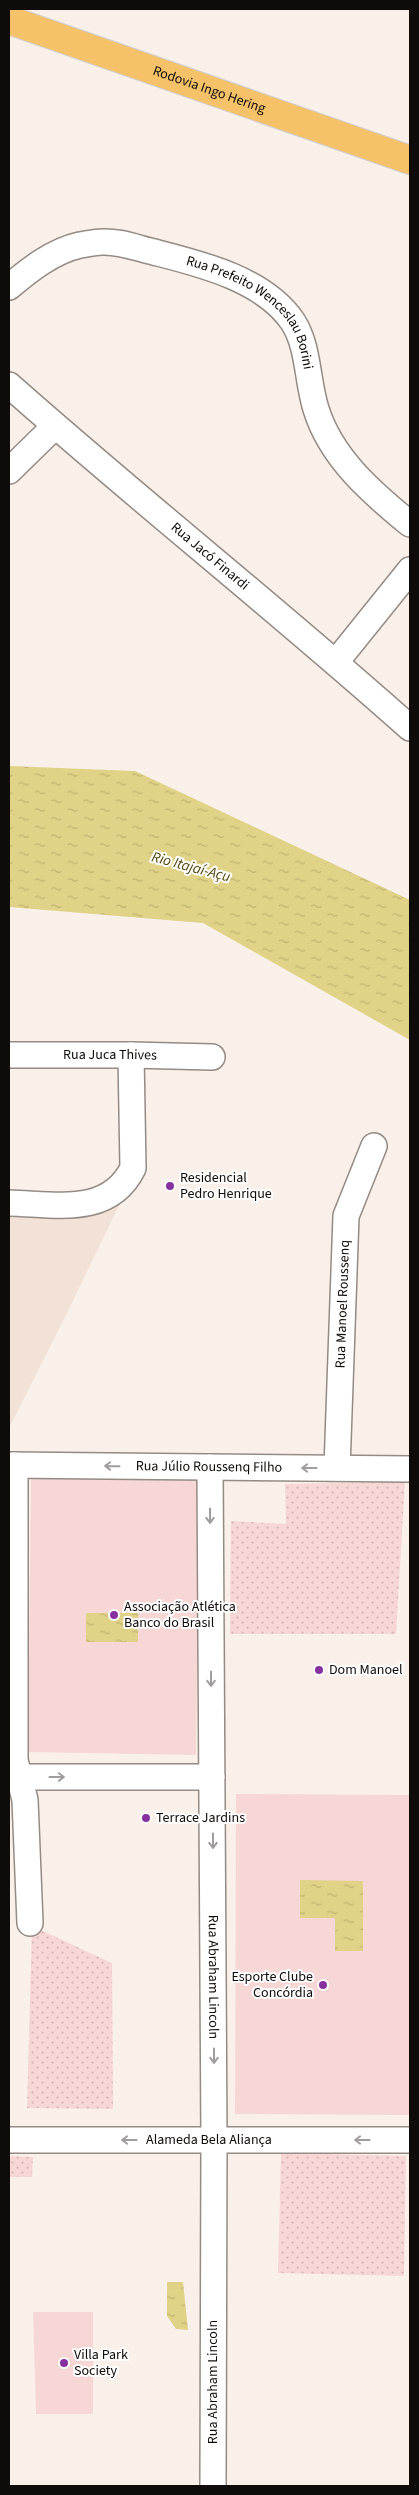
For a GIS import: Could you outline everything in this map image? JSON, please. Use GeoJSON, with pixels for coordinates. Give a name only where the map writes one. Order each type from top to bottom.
{"type":"FeatureCollection","features":[{"type":"Feature","properties":{"kind":"highway","name":"Rodovia Ingo Hering"},"geometry":{"type":"LineString","coordinates":[[9,20],[410,160]]}},
{"type":"Feature","properties":{"kind":"street","name":"Rua Prefeito Wenceslau Borini"},"geometry":{"type":"LineString","coordinates":[[9,287],[56,254],[78,246],[103,242],[128,245],[188,260],[255,289],[282,309],[294,323],[302,342],[316,410],[338,451],[369,490],[410,524]]}},
{"type":"Feature","properties":{"kind":"street","name":"Rua Jacó Finardi"},"geometry":{"type":"LineString","coordinates":[[9,385],[216,564],[336,662],[410,728]]}},
{"type":"Feature","properties":{"kind":"street"},"geometry":{"type":"LineString","coordinates":[[9,471],[55,426]]}},
{"type":"Feature","properties":{"kind":"street"},"geometry":{"type":"LineString","coordinates":[[336,662],[410,570]]}},
{"type":"Feature","properties":{"kind":"street"},"geometry":{"type":"LineString","coordinates":[[9,1203],[91,1204],[114,1194],[126,1182],[132,1168],[131,1054]]}},
{"type":"Feature","properties":{"kind":"street","name":"Rua Juca Thives"},"geometry":{"type":"LineString","coordinates":[[9,1055],[131,1054],[212,1057]]}},
{"type":"Feature","properties":{"kind":"street","name":"Rua Manoel Roussenq"},"geometry":{"type":"LineString","coordinates":[[337,1468],[346,1216],[374,1146]]}},
{"type":"Feature","properties":{"kind":"street"},"geometry":{"type":"LineString","coordinates":[[12,1465],[15,1778],[26,1800],[30,1923]]}},
{"type":"Feature","properties":{"kind":"street","name":"Rua Júlio Roussenq Filho"},"geometry":{"type":"LineString","coordinates":[[12,1465],[410,1469]]}},
{"type":"Feature","properties":{"kind":"street","name":"Rua Abraham Lincoln"},"geometry":{"type":"LineString","coordinates":[[210,1467],[214,2141],[213,2486]]}},
{"type":"Feature","properties":{"kind":"street"},"geometry":{"type":"LineString","coordinates":[[15,1778],[212,1778]]}},
{"type":"Feature","properties":{"kind":"street","name":"Alameda Bela Aliança"},"geometry":{"type":"LineString","coordinates":[[9,2140],[410,2140]]}},
{"type":"Feature","properties":{"kind":"shaded area"},"geometry":{"type":"Polygon","coordinates":[[[123,1197],[66,1315],[9,1428],[9,1213],[123,1197]]]}},
{"type":"Feature","properties":{"kind":"shaded area","name":"Associação Atlética Banco do Brasil"},"geometry":{"type":"Polygon","coordinates":[[[31,1475],[199,1478],[196,1755],[28,1752],[31,1475]]]}},
{"type":"Feature","properties":{"kind":"shaded area"},"geometry":{"type":"Polygon","coordinates":[[[405,1482],[396,1634],[230,1634],[231,1521],[286,1524],[285,1484],[405,1482]]]}},
{"type":"Feature","properties":{"kind":"shaded area","name":"Esporte Clube Concórdia"},"geometry":{"type":"Polygon","coordinates":[[[236,1794],[410,1795],[410,2115],[235,2114],[236,1794]]]}},
{"type":"Feature","properties":{"kind":"shaded area"},"geometry":{"type":"Polygon","coordinates":[[[32,1926],[112,1963],[113,2109],[27,2108],[32,1926]]]}},
{"type":"Feature","properties":{"kind":"shaded area"},"geometry":{"type":"Polygon","coordinates":[[[281,2153],[406,2156],[404,2276],[278,2273],[281,2153]]]}},
{"type":"Feature","properties":{"kind":"shaded area"},"geometry":{"type":"Polygon","coordinates":[[[9,2156],[33,2157],[32,2177],[9,2177],[9,2156]]]}},
{"type":"Feature","properties":{"kind":"shaded area","name":"Villa Park Society"},"geometry":{"type":"Polygon","coordinates":[[[33,2312],[93,2312],[93,2414],[36,2414],[33,2312]]]}},
{"type":"Feature","properties":{"kind":"water","name":"Rio Itajaí-Açu"},"geometry":{"type":"Polygon","coordinates":[[[9,766],[135,771],[410,900],[410,1040],[203,923],[9,907],[9,766]]]}},
{"type":"Feature","properties":{"kind":"water"},"geometry":{"type":"Polygon","coordinates":[[[86,1613],[138,1613],[138,1642],[86,1642],[86,1613]]]}},
{"type":"Feature","properties":{"kind":"water"},"geometry":{"type":"Polygon","coordinates":[[[300,1880],[363,1881],[363,1951],[335,1951],[335,1918],[300,1918],[300,1880]]]}},
{"type":"Feature","properties":{"kind":"water"},"geometry":{"type":"Polygon","coordinates":[[[167,2282],[183,2282],[188,2330],[176,2329],[167,2316],[167,2282]]]}},
{"type":"Feature","properties":{"kind":"place","name":"Residencial Pedro Henrique"},"geometry":{"type":"Point","coordinates":[170,1186]}},
{"type":"Feature","properties":{"kind":"place","name":"Associação Atlética Banco do Brasil"},"geometry":{"type":"Point","coordinates":[114,1615]}},
{"type":"Feature","properties":{"kind":"place","name":"Dom Manoel"},"geometry":{"type":"Point","coordinates":[319,1670]}},
{"type":"Feature","properties":{"kind":"place","name":"Terrace Jardins"},"geometry":{"type":"Point","coordinates":[146,1818]}},
{"type":"Feature","properties":{"kind":"place","name":"Esporte Clube Concórdia"},"geometry":{"type":"Point","coordinates":[323,1985]}},
{"type":"Feature","properties":{"kind":"place","name":"Villa Park Society"},"geometry":{"type":"Point","coordinates":[64,2363]}}]}
